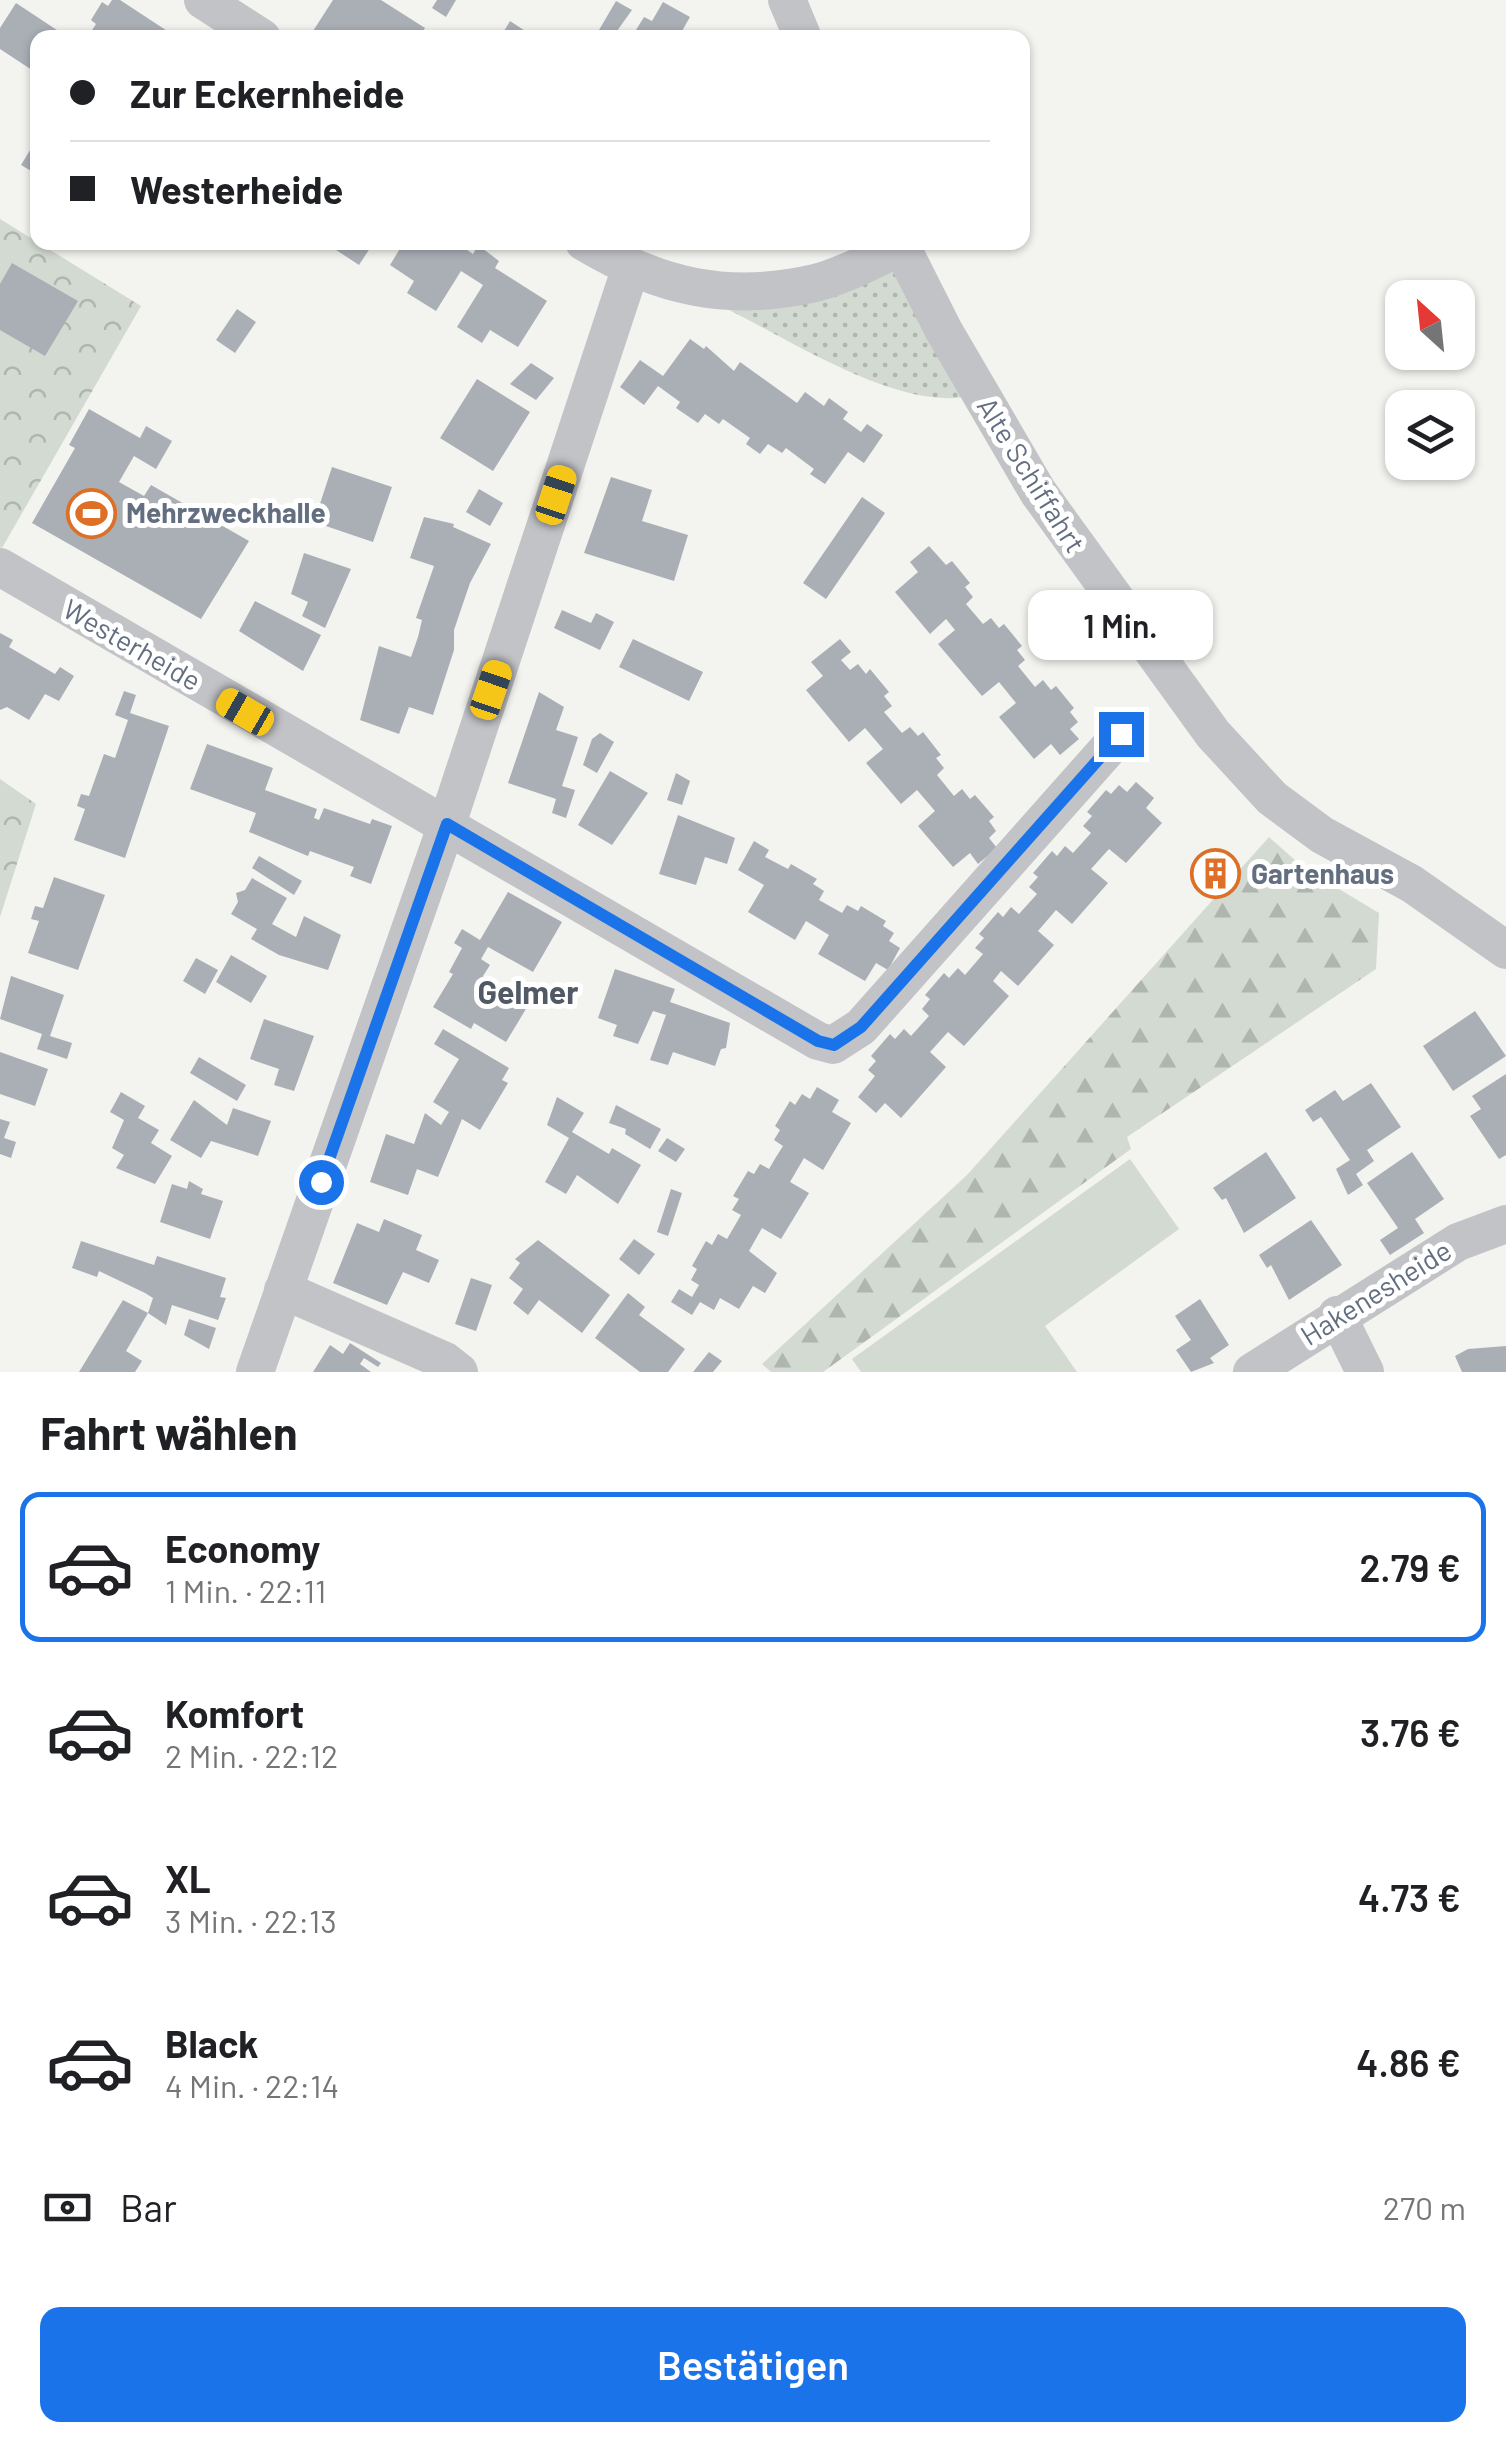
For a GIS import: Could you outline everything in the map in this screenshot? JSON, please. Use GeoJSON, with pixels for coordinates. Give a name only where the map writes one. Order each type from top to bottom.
{"type":"FeatureCollection","features":[{"type":"Feature","properties":{"kind":"street"},"geometry":{"type":"LineString","coordinates":[[203,0],[250,30]]}},
{"type":"Feature","properties":{"kind":"street"},"geometry":{"type":"LineString","coordinates":[[787,0],[800,30]]}},
{"type":"Feature","properties":{"kind":"street"},"geometry":{"type":"LineString","coordinates":[[597,250],[630,270],[693,290],[748,292],[817,283],[889,250]]}},
{"type":"Feature","properties":{"kind":"street","name":"Alte Schiffahrt"},"geometry":{"type":"LineString","coordinates":[[903,250],[1038,492],[1150,652],[1242,768],[1272,798],[1322,835],[1439,900],[1506,950]]}},
{"type":"Feature","properties":{"kind":"street"},"geometry":{"type":"LineString","coordinates":[[254,1372],[447,824],[630,270]]}},
{"type":"Feature","properties":{"kind":"street","name":"Westerheide"},"geometry":{"type":"LineString","coordinates":[[0,567],[818,1041],[834,1045],[861,1027],[1121,734]]}},
{"type":"Feature","properties":{"kind":"street","name":"Hakenesheide"},"geometry":{"type":"LineString","coordinates":[[1252,1372],[1458,1242],[1506,1224]]}},
{"type":"Feature","properties":{"kind":"street"},"geometry":{"type":"LineString","coordinates":[[283,1290],[445,1361],[459,1372]]}},
{"type":"Feature","properties":{"kind":"street"},"geometry":{"type":"LineString","coordinates":[[1338,1315],[1365,1372]]}},
{"type":"Feature","properties":{"kind":"green space"},"geometry":{"type":"Polygon","coordinates":[[[0,219],[30,238],[30,250],[50,250],[141,306],[0,547],[0,219]]]}},
{"type":"Feature","properties":{"kind":"green space"},"geometry":{"type":"Polygon","coordinates":[[[894,271],[963,397],[936,398],[874,382],[725,308],[894,271]]]}},
{"type":"Feature","properties":{"kind":"green space"},"geometry":{"type":"Polygon","coordinates":[[[0,779],[36,804],[0,917],[0,779]]]}},
{"type":"Feature","properties":{"kind":"green space"},"geometry":{"type":"Polygon","coordinates":[[[1269,837],[1304,868],[1379,913],[1376,969],[1127,1137],[1131,1149],[823,1372],[771,1372],[762,1364],[967,1175],[1269,837]]]}},
{"type":"Feature","properties":{"kind":"green space"},"geometry":{"type":"Polygon","coordinates":[[[1130,1159],[1179,1229],[1045,1326],[1077,1372],[861,1372],[852,1359],[1130,1159]]]}},
{"type":"Feature","properties":{"kind":"building"},"geometry":{"type":"Polygon","coordinates":[[[112,0],[120,0],[166,30],[92,30],[96,24],[91,20],[102,2],[108,6],[112,0]]]}},
{"type":"Feature","properties":{"kind":"building"},"geometry":{"type":"Polygon","coordinates":[[[333,0],[381,0],[425,28],[424,30],[314,30],[333,0]]]}},
{"type":"Feature","properties":{"kind":"building"},"geometry":{"type":"Polygon","coordinates":[[[437,0],[456,0],[446,17],[432,8],[437,0]]]}},
{"type":"Feature","properties":{"kind":"building"},"geometry":{"type":"Polygon","coordinates":[[[616,1],[632,10],[618,30],[599,30],[616,1]]]}},
{"type":"Feature","properties":{"kind":"building"},"geometry":{"type":"Polygon","coordinates":[[[663,2],[690,17],[683,30],[636,30],[644,17],[652,21],[663,2]]]}},
{"type":"Feature","properties":{"kind":"building"},"geometry":{"type":"Polygon","coordinates":[[[16,3],[57,30],[30,30],[30,69],[0,49],[0,28],[16,3]]]}},
{"type":"Feature","properties":{"kind":"building"},"geometry":{"type":"Polygon","coordinates":[[[510,21],[524,30],[505,30],[510,21]]]}},
{"type":"Feature","properties":{"kind":"building"},"geometry":{"type":"Polygon","coordinates":[[[30,150],[30,170],[21,165],[30,150]]]}},
{"type":"Feature","properties":{"kind":"building"},"geometry":{"type":"Polygon","coordinates":[[[336,250],[369,250],[359,265],[336,250]]]}},
{"type":"Feature","properties":{"kind":"building"},"geometry":{"type":"Polygon","coordinates":[[[399,250],[467,250],[473,254],[475,250],[485,250],[499,261],[495,268],[547,301],[518,347],[490,330],[482,343],[457,327],[483,285],[461,271],[436,311],[407,293],[414,281],[390,265],[399,250]]]}},
{"type":"Feature","properties":{"kind":"building"},"geometry":{"type":"Polygon","coordinates":[[[12,263],[78,301],[45,356],[0,330],[0,284],[12,263]]]}},
{"type":"Feature","properties":{"kind":"building"},"geometry":{"type":"Polygon","coordinates":[[[237,309],[256,322],[235,353],[216,340],[237,309]]]}},
{"type":"Feature","properties":{"kind":"building"},"geometry":{"type":"Polygon","coordinates":[[[690,339],[704,349],[706,346],[734,371],[740,362],[797,403],[805,392],[824,406],[829,398],[848,412],[843,419],[861,432],[867,424],[883,435],[864,463],[848,452],[825,484],[810,474],[814,469],[786,448],[782,453],[768,444],[760,454],[746,444],[750,438],[723,419],[719,424],[705,414],[698,423],[676,408],[680,402],[658,386],[644,405],[620,387],[640,360],[663,376],[690,339]]]}},
{"type":"Feature","properties":{"kind":"building"},"geometry":{"type":"Polygon","coordinates":[[[531,363],[554,378],[536,400],[510,384],[531,363]]]}},
{"type":"Feature","properties":{"kind":"building"},"geometry":{"type":"Polygon","coordinates":[[[477,379],[530,412],[493,471],[440,438],[477,379]]]}},
{"type":"Feature","properties":{"kind":"building"},"geometry":{"type":"Polygon","coordinates":[[[89,409],[140,438],[146,426],[172,441],[156,469],[134,456],[119,482],[144,496],[151,485],[249,541],[201,619],[32,523],[75,448],[69,445],[89,409]]]}},
{"type":"Feature","properties":{"kind":"building"},"geometry":{"type":"Polygon","coordinates":[[[332,467],[392,487],[373,542],[314,522],[332,467]]]}},
{"type":"Feature","properties":{"kind":"building"},"geometry":{"type":"Polygon","coordinates":[[[611,477],[652,490],[642,521],[688,535],[674,581],[584,553],[611,477]]]}},
{"type":"Feature","properties":{"kind":"building"},"geometry":{"type":"Polygon","coordinates":[[[479,489],[503,503],[490,526],[466,512],[479,489]]]}},
{"type":"Feature","properties":{"kind":"building"},"geometry":{"type":"Polygon","coordinates":[[[862,497],[885,513],[826,599],[803,583],[862,497]]]}},
{"type":"Feature","properties":{"kind":"building"},"geometry":{"type":"Polygon","coordinates":[[[424,517],[454,524],[453,527],[491,544],[470,583],[454,630],[454,650],[433,715],[409,707],[399,734],[360,720],[379,646],[411,657],[418,637],[422,620],[416,618],[434,566],[410,558],[424,517]]]}},
{"type":"Feature","properties":{"kind":"building"},"geometry":{"type":"Polygon","coordinates":[[[929,546],[946,565],[952,561],[970,583],[965,587],[973,597],[966,604],[983,624],[991,618],[999,628],[1004,624],[1022,646],[1017,650],[1025,660],[1018,666],[1035,687],[1043,680],[1051,690],[1056,686],[1074,708],[1070,712],[1078,722],[1070,729],[1079,739],[1060,755],[1051,744],[1034,759],[999,717],[1016,703],[999,682],[982,696],[938,644],[955,630],[946,619],[930,634],[895,592],[918,572],[910,562],[929,546]]]}},
{"type":"Feature","properties":{"kind":"building"},"geometry":{"type":"Polygon","coordinates":[[[304,553],[351,569],[325,628],[302,616],[308,602],[291,594],[304,553]]]}},
{"type":"Feature","properties":{"kind":"building"},"geometry":{"type":"Polygon","coordinates":[[[255,601],[321,635],[303,671],[239,631],[255,601]]]}},
{"type":"Feature","properties":{"kind":"building"},"geometry":{"type":"Polygon","coordinates":[[[562,610],[591,623],[596,613],[614,622],[600,650],[554,628],[562,610]]]}},
{"type":"Feature","properties":{"kind":"building"},"geometry":{"type":"Polygon","coordinates":[[[0,633],[13,640],[9,647],[55,674],[60,667],[74,676],[59,701],[45,694],[29,720],[7,707],[0,710],[0,633]]]}},
{"type":"Feature","properties":{"kind":"building"},"geometry":{"type":"Polygon","coordinates":[[[633,639],[703,672],[689,701],[619,667],[633,639]]]}},
{"type":"Feature","properties":{"kind":"building"},"geometry":{"type":"Polygon","coordinates":[[[840,639],[851,652],[841,660],[850,670],[858,664],[866,674],[870,669],[889,692],[884,696],[892,706],[884,712],[902,733],[910,727],[918,736],[923,732],[941,755],[936,758],[944,768],[937,775],[954,796],[962,789],[970,799],[975,795],[994,817],[989,821],[996,831],[989,838],[997,848],[978,864],[970,853],[953,867],[918,826],[935,811],[917,790],[901,804],[866,763],[883,749],[865,728],[849,742],[806,690],[823,676],[811,662],[840,639]]]}},
{"type":"Feature","properties":{"kind":"building"},"geometry":{"type":"Polygon","coordinates":[[[124,691],[136,695],[130,713],[169,726],[125,858],[74,840],[85,809],[77,806],[81,794],[89,796],[104,754],[115,758],[128,720],[115,715],[124,691]]]}},
{"type":"Feature","properties":{"kind":"building"},"geometry":{"type":"Polygon","coordinates":[[[539,692],[564,707],[556,730],[578,737],[562,786],[575,790],[566,818],[552,813],[556,799],[508,783],[539,692]]]}},
{"type":"Feature","properties":{"kind":"building"},"geometry":{"type":"Polygon","coordinates":[[[600,733],[614,742],[597,773],[583,765],[592,739],[600,733]]]}},
{"type":"Feature","properties":{"kind":"building"},"geometry":{"type":"Polygon","coordinates":[[[207,744],[273,768],[265,790],[317,809],[314,818],[319,820],[324,808],[370,824],[372,819],[392,826],[371,884],[350,876],[354,867],[310,851],[308,856],[249,832],[256,813],[190,789],[207,744]]]}},
{"type":"Feature","properties":{"kind":"building"},"geometry":{"type":"Polygon","coordinates":[[[610,771],[648,793],[612,845],[578,825],[610,771]]]}},
{"type":"Feature","properties":{"kind":"building"},"geometry":{"type":"Polygon","coordinates":[[[676,773],[690,781],[682,805],[667,800],[676,773]]]}},
{"type":"Feature","properties":{"kind":"building"},"geometry":{"type":"Polygon","coordinates":[[[1136,782],[1154,798],[1146,808],[1162,823],[1126,863],[1109,849],[1091,869],[1108,883],[1072,924],[1056,910],[1038,931],[1054,945],[1018,986],[1001,971],[993,981],[1009,996],[964,1046],[948,1032],[930,1052],[946,1067],[901,1118],[885,1103],[876,1113],[858,1097],[875,1076],[868,1070],[876,1061],[871,1056],[890,1034],[895,1039],[904,1029],[911,1036],[929,1016],[922,1009],[930,999],[925,995],[944,973],[949,978],[958,968],[965,975],[983,954],[975,948],[984,938],[979,934],[998,912],[1003,917],[1011,907],[1019,914],[1037,894],[1029,887],[1038,877],[1033,873],[1052,851],[1057,856],[1065,846],[1073,853],[1091,833],[1083,826],[1092,816],[1087,812],[1106,790],[1111,794],[1119,785],[1127,792],[1136,782]]]}},
{"type":"Feature","properties":{"kind":"building"},"geometry":{"type":"Polygon","coordinates":[[[678,815],[735,838],[727,864],[705,857],[696,885],[659,874],[678,815]]]}},
{"type":"Feature","properties":{"kind":"building"},"geometry":{"type":"Polygon","coordinates":[[[754,841],[769,850],[765,857],[788,869],[791,864],[817,879],[813,884],[824,891],[819,900],[842,913],[847,905],[858,911],[861,906],[886,921],[883,926],[894,933],[889,941],[900,948],[888,970],[876,963],[865,981],[818,954],[829,935],[806,921],[795,940],[748,912],[764,885],[738,870],[754,841]]]}},
{"type":"Feature","properties":{"kind":"building"},"geometry":{"type":"Polygon","coordinates":[[[259,856],[302,881],[294,895],[252,868],[259,856]]]}},
{"type":"Feature","properties":{"kind":"building","name":"Gartenhaus"},"geometry":{"type":"Polygon","coordinates":[[[1216,863],[1228,875],[1217,885],[1205,873],[1216,863]]]}},
{"type":"Feature","properties":{"kind":"building"},"geometry":{"type":"Polygon","coordinates":[[[54,877],[105,895],[78,970],[28,953],[39,921],[31,919],[35,906],[43,908],[54,877]]]}},
{"type":"Feature","properties":{"kind":"building"},"geometry":{"type":"Polygon","coordinates":[[[252,878],[287,898],[272,924],[296,937],[304,916],[341,935],[328,970],[279,955],[251,939],[257,929],[231,914],[238,902],[236,893],[245,890],[252,878]]]}},
{"type":"Feature","properties":{"kind":"building"},"geometry":{"type":"Polygon","coordinates":[[[508,892],[562,922],[533,972],[488,947],[481,959],[490,965],[483,976],[529,1004],[506,1042],[474,1023],[471,1029],[433,1007],[453,974],[449,972],[462,948],[454,943],[462,929],[480,940],[508,892]]]}},
{"type":"Feature","properties":{"kind":"building"},"geometry":{"type":"Polygon","coordinates":[[[231,955],[267,976],[251,1003],[216,982],[231,955]]]}},
{"type":"Feature","properties":{"kind":"building"},"geometry":{"type":"Polygon","coordinates":[[[196,958],[218,970],[205,994],[183,981],[196,958]]]}},
{"type":"Feature","properties":{"kind":"building"},"geometry":{"type":"Polygon","coordinates":[[[615,969],[675,989],[670,1002],[730,1023],[726,1048],[721,1049],[715,1066],[673,1052],[668,1065],[650,1060],[666,1015],[653,1011],[638,1044],[613,1036],[617,1025],[598,1018],[615,969]]]}},
{"type":"Feature","properties":{"kind":"building"},"geometry":{"type":"Polygon","coordinates":[[[11,976],[64,995],[50,1036],[72,1043],[67,1059],[37,1049],[42,1034],[0,1019],[11,976]]]}},
{"type":"Feature","properties":{"kind":"building"},"geometry":{"type":"Polygon","coordinates":[[[1475,1011],[1506,1056],[1453,1091],[1423,1046],[1475,1011]]]}},
{"type":"Feature","properties":{"kind":"building"},"geometry":{"type":"Polygon","coordinates":[[[264,1019],[314,1036],[294,1091],[274,1085],[279,1069],[250,1059],[264,1019]]]}},
{"type":"Feature","properties":{"kind":"building"},"geometry":{"type":"Polygon","coordinates":[[[443,1029],[509,1068],[502,1080],[508,1083],[480,1130],[462,1119],[438,1177],[417,1169],[408,1195],[370,1182],[386,1134],[414,1144],[425,1113],[441,1125],[449,1112],[433,1102],[459,1059],[434,1044],[443,1029]]]}},
{"type":"Feature","properties":{"kind":"building"},"geometry":{"type":"Polygon","coordinates":[[[0,1052],[48,1069],[35,1106],[0,1094],[0,1052]]]}},
{"type":"Feature","properties":{"kind":"building"},"geometry":{"type":"Polygon","coordinates":[[[199,1057],[246,1085],[237,1101],[190,1073],[199,1057]]]}},
{"type":"Feature","properties":{"kind":"building"},"geometry":{"type":"Polygon","coordinates":[[[1506,1074],[1506,1155],[1499,1159],[1470,1116],[1481,1109],[1472,1096],[1506,1074]]]}},
{"type":"Feature","properties":{"kind":"building"},"geometry":{"type":"Polygon","coordinates":[[[1371,1083],[1401,1127],[1367,1150],[1374,1161],[1356,1174],[1363,1185],[1348,1195],[1336,1169],[1350,1160],[1321,1117],[1313,1122],[1305,1110],[1335,1090],[1343,1101],[1371,1083]]]}},
{"type":"Feature","properties":{"kind":"building"},"geometry":{"type":"Polygon","coordinates":[[[817,1087],[839,1100],[832,1112],[851,1123],[823,1170],[804,1158],[790,1182],[809,1193],[781,1239],[762,1228],[749,1251],[777,1273],[765,1293],[753,1286],[739,1309],[720,1298],[714,1310],[700,1302],[692,1315],[671,1302],[679,1289],[692,1297],[699,1285],[691,1280],[697,1269],[692,1266],[706,1241],[712,1245],[718,1234],[727,1239],[741,1215],[732,1210],[739,1199],[733,1196],[748,1171],[754,1174],[760,1164],[769,1169],[783,1146],[774,1140],[780,1130],[775,1126],[790,1101],[795,1105],[802,1094],[810,1099],[817,1087]]]}},
{"type":"Feature","properties":{"kind":"building"},"geometry":{"type":"Polygon","coordinates":[[[121,1092],[145,1106],[138,1118],[159,1130],[151,1143],[172,1156],[155,1184],[116,1168],[124,1155],[112,1148],[124,1120],[110,1112],[121,1092]]]}},
{"type":"Feature","properties":{"kind":"building"},"geometry":{"type":"Polygon","coordinates":[[[557,1097],[584,1113],[572,1132],[609,1154],[612,1148],[641,1165],[618,1204],[577,1175],[566,1194],[545,1182],[569,1138],[547,1125],[557,1097]]]}},
{"type":"Feature","properties":{"kind":"building"},"geometry":{"type":"Polygon","coordinates":[[[194,1100],[227,1125],[233,1108],[271,1121],[258,1156],[211,1141],[201,1158],[170,1140],[194,1100]]]}},
{"type":"Feature","properties":{"kind":"building"},"geometry":{"type":"Polygon","coordinates":[[[616,1105],[661,1129],[650,1149],[625,1134],[626,1129],[609,1123],[616,1105]]]}},
{"type":"Feature","properties":{"kind":"building"},"geometry":{"type":"Polygon","coordinates":[[[0,1119],[10,1122],[4,1138],[16,1142],[11,1158],[0,1154],[0,1119]]]}},
{"type":"Feature","properties":{"kind":"building"},"geometry":{"type":"Polygon","coordinates":[[[667,1138],[685,1149],[676,1162],[658,1151],[667,1138]]]}},
{"type":"Feature","properties":{"kind":"building"},"geometry":{"type":"Polygon","coordinates":[[[1266,1152],[1296,1198],[1244,1233],[1226,1198],[1222,1200],[1213,1188],[1266,1152]]]}},
{"type":"Feature","properties":{"kind":"building"},"geometry":{"type":"Polygon","coordinates":[[[1412,1152],[1444,1199],[1415,1219],[1424,1233],[1390,1255],[1380,1240],[1398,1228],[1367,1183],[1412,1152]]]}},
{"type":"Feature","properties":{"kind":"building"},"geometry":{"type":"Polygon","coordinates":[[[189,1181],[203,1189],[201,1194],[223,1201],[210,1239],[160,1222],[172,1184],[187,1189],[189,1181]]]}},
{"type":"Feature","properties":{"kind":"building"},"geometry":{"type":"Polygon","coordinates":[[[671,1189],[682,1193],[668,1236],[657,1232],[671,1189]]]}},
{"type":"Feature","properties":{"kind":"building"},"geometry":{"type":"Polygon","coordinates":[[[384,1219],[422,1235],[416,1250],[439,1260],[429,1283],[403,1272],[387,1305],[333,1283],[357,1223],[379,1232],[384,1219]]]}},
{"type":"Feature","properties":{"kind":"building"},"geometry":{"type":"Polygon","coordinates":[[[1311,1220],[1342,1265],[1289,1300],[1271,1265],[1267,1268],[1259,1255],[1311,1220]]]}},
{"type":"Feature","properties":{"kind":"building"},"geometry":{"type":"Polygon","coordinates":[[[634,1239],[655,1254],[639,1275],[619,1259],[634,1239]]]}},
{"type":"Feature","properties":{"kind":"building"},"geometry":{"type":"Polygon","coordinates":[[[538,1240],[610,1295],[582,1333],[539,1300],[528,1315],[513,1303],[523,1289],[509,1278],[520,1263],[515,1259],[538,1240]]]}},
{"type":"Feature","properties":{"kind":"building"},"geometry":{"type":"Polygon","coordinates":[[[81,1241],[154,1265],[157,1256],[226,1278],[220,1297],[226,1298],[218,1320],[172,1305],[166,1325],[148,1313],[153,1298],[145,1293],[99,1271],[97,1277],[72,1268],[81,1241]]]}},
{"type":"Feature","properties":{"kind":"building"},"geometry":{"type":"Polygon","coordinates":[[[471,1278],[492,1285],[476,1331],[455,1324],[471,1278]]]}},
{"type":"Feature","properties":{"kind":"building"},"geometry":{"type":"Polygon","coordinates":[[[628,1293],[645,1307],[639,1315],[685,1349],[668,1372],[640,1372],[595,1338],[628,1293]]]}},
{"type":"Feature","properties":{"kind":"building"},"geometry":{"type":"Polygon","coordinates":[[[1200,1299],[1229,1345],[1210,1358],[1214,1363],[1191,1372],[1176,1350],[1191,1340],[1175,1316],[1200,1299]]]}},
{"type":"Feature","properties":{"kind":"building"},"geometry":{"type":"Polygon","coordinates":[[[123,1300],[148,1313],[126,1351],[142,1361],[135,1372],[79,1372],[123,1300]]]}},
{"type":"Feature","properties":{"kind":"building"},"geometry":{"type":"Polygon","coordinates":[[[189,1319],[216,1328],[209,1349],[184,1335],[189,1319]]]}},
{"type":"Feature","properties":{"kind":"building"},"geometry":{"type":"Polygon","coordinates":[[[350,1343],[381,1363],[378,1367],[364,1358],[360,1364],[371,1372],[313,1372],[330,1345],[343,1354],[350,1343]]]}},
{"type":"Feature","properties":{"kind":"building"},"geometry":{"type":"Polygon","coordinates":[[[1506,1346],[1506,1372],[1462,1372],[1455,1356],[1468,1349],[1506,1346]]]}},
{"type":"Feature","properties":{"kind":"building"},"geometry":{"type":"Polygon","coordinates":[[[709,1352],[722,1361],[713,1372],[693,1372],[709,1352]]]}},
{"type":"Feature","properties":{"kind":"place","name":"Mehrzweckhalle"},"geometry":{"type":"Point","coordinates":[91,513]}},
{"type":"Feature","properties":{"kind":"place","name":"Gartenhaus"},"geometry":{"type":"Point","coordinates":[1216,874]}},
{"type":"Feature","properties":{"kind":"district","name":"Gelmer"},"geometry":{"type":"Point","coordinates":[528,993]}},
{"type":"Feature","properties":{"kind":"route"},"geometry":{"type":"LineString","coordinates":[[321,1182],[447,824],[818,1041],[834,1045],[846,1041],[861,1027],[1121,734]]}}]}
